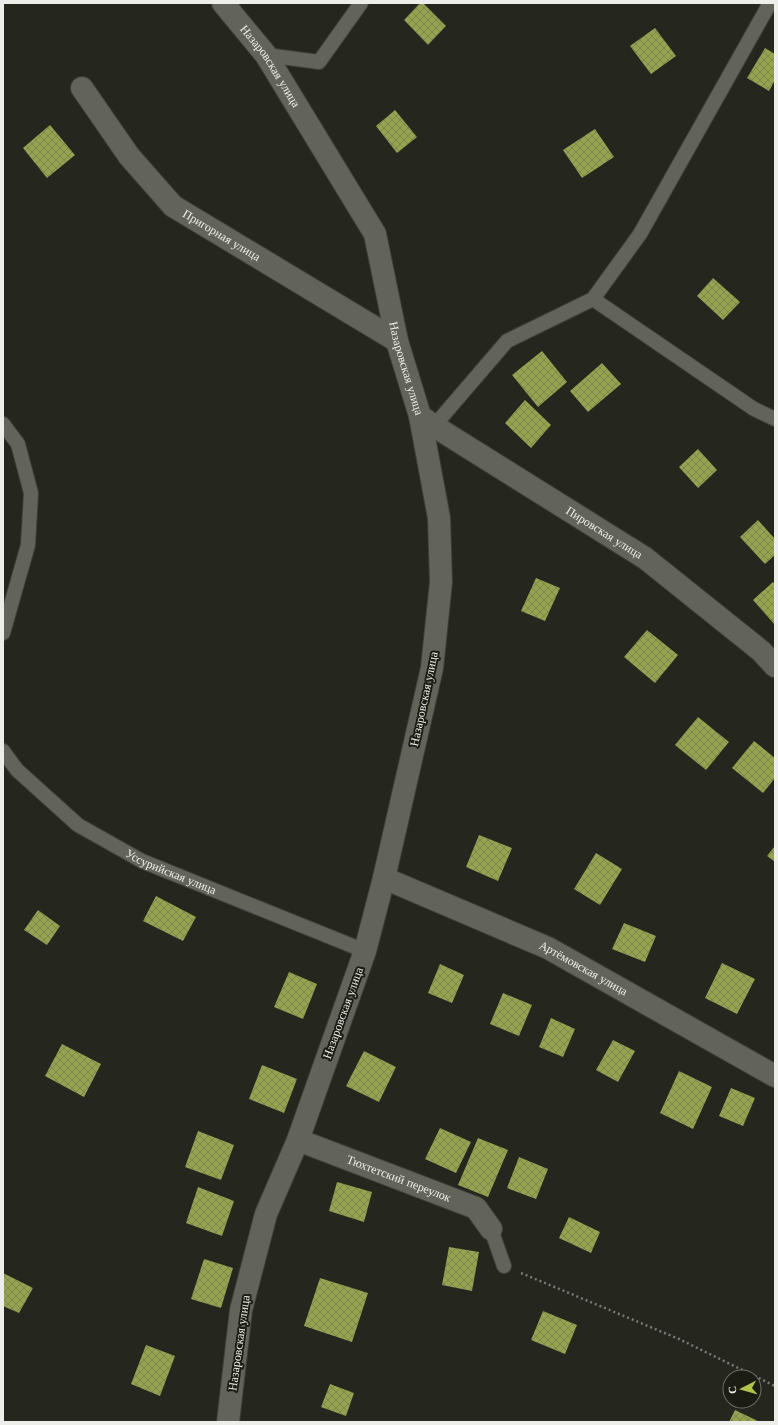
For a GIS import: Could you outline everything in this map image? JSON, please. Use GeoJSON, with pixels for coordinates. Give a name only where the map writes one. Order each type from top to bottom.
{"type":"FeatureCollection","features":[{"type":"Feature","properties":{"kind":"street","name":"Назаровская улица"},"geometry":{"type":"LineString","coordinates":[[223,3],[266,55],[375,234],[397,341],[427,421],[439,518],[441,582],[432,668],[384,878],[365,951],[298,1140],[266,1214],[241,1310],[228,1422]]}},
{"type":"Feature","properties":{"kind":"street","name":"Пригорная улица"},"geometry":{"type":"LineString","coordinates":[[82,88],[129,156],[173,206],[397,341]]}},
{"type":"Feature","properties":{"kind":"street","name":"Пировская улица"},"geometry":{"type":"LineString","coordinates":[[427,421],[645,558],[775,666]]}},
{"type":"Feature","properties":{"kind":"street","name":"Артёмовская улица"},"geometry":{"type":"LineString","coordinates":[[384,878],[548,948],[775,1076]]}},
{"type":"Feature","properties":{"kind":"street","name":"Тюхтетский переулок"},"geometry":{"type":"LineString","coordinates":[[298,1140],[476,1208],[491,1229]]}},
{"type":"Feature","properties":{"kind":"lane"},"geometry":{"type":"LineString","coordinates":[[266,55],[319,62],[361,3]]}},
{"type":"Feature","properties":{"kind":"lane"},"geometry":{"type":"LineString","coordinates":[[427,421],[507,341],[593,299],[640,234],[770,3]]}},
{"type":"Feature","properties":{"kind":"lane"},"geometry":{"type":"LineString","coordinates":[[593,299],[754,409],[775,419]]}},
{"type":"Feature","properties":{"kind":"lane"},"geometry":{"type":"LineString","coordinates":[[3,424],[18,444],[31,493],[28,545],[3,633]]}},
{"type":"Feature","properties":{"kind":"lane","name":"Уссурийская улица"},"geometry":{"type":"LineString","coordinates":[[3,751],[17,770],[78,825],[142,861],[365,951]]}},
{"type":"Feature","properties":{"kind":"lane"},"geometry":{"type":"LineString","coordinates":[[491,1229],[504,1266]]}},
{"type":"Feature","properties":{"kind":"path"},"geometry":{"type":"LineString","coordinates":[[504,1266],[679,1339],[775,1386]]}},
{"type":"Feature","properties":{"kind":"building"},"geometry":{"type":"Polygon","coordinates":[[[420,3],[423,3],[446,26],[428,45],[404,20],[420,3]]]}},
{"type":"Feature","properties":{"kind":"building"},"geometry":{"type":"Polygon","coordinates":[[[655,28],[676,56],[651,74],[630,46],[655,28]]]}},
{"type":"Feature","properties":{"kind":"building"},"geometry":{"type":"Polygon","coordinates":[[[765,48],[775,54],[775,80],[769,91],[747,78],[765,48]]]}},
{"type":"Feature","properties":{"kind":"building"},"geometry":{"type":"Polygon","coordinates":[[[395,110],[417,137],[397,153],[376,126],[395,110]]]}},
{"type":"Feature","properties":{"kind":"building"},"geometry":{"type":"Polygon","coordinates":[[[50,125],[75,155],[47,178],[23,148],[50,125]]]}},
{"type":"Feature","properties":{"kind":"building"},"geometry":{"type":"Polygon","coordinates":[[[595,129],[614,157],[582,178],[563,150],[595,129]]]}},
{"type":"Feature","properties":{"kind":"building"},"geometry":{"type":"Polygon","coordinates":[[[713,278],[740,302],[723,320],[697,296],[713,278]]]}},
{"type":"Feature","properties":{"kind":"building"},"geometry":{"type":"Polygon","coordinates":[[[542,351],[567,382],[538,407],[512,375],[542,351]]]}},
{"type":"Feature","properties":{"kind":"building"},"geometry":{"type":"Polygon","coordinates":[[[602,363],[621,384],[588,412],[570,391],[602,363]]]}},
{"type":"Feature","properties":{"kind":"building"},"geometry":{"type":"Polygon","coordinates":[[[525,400],[551,425],[531,448],[505,423],[525,400]]]}},
{"type":"Feature","properties":{"kind":"building"},"geometry":{"type":"Polygon","coordinates":[[[698,449],[717,470],[698,488],[679,467],[698,449]]]}},
{"type":"Feature","properties":{"kind":"building"},"geometry":{"type":"Polygon","coordinates":[[[758,520],[775,539],[775,555],[765,564],[740,537],[758,520]]]}},
{"type":"Feature","properties":{"kind":"building"},"geometry":{"type":"Polygon","coordinates":[[[536,578],[560,588],[545,621],[521,611],[536,578]]]}},
{"type":"Feature","properties":{"kind":"building"},"geometry":{"type":"Polygon","coordinates":[[[773,582],[775,584],[775,625],[753,600],[773,582]]]}},
{"type":"Feature","properties":{"kind":"building"},"geometry":{"type":"Polygon","coordinates":[[[647,630],[678,655],[655,683],[624,657],[647,630]]]}},
{"type":"Feature","properties":{"kind":"building"},"geometry":{"type":"Polygon","coordinates":[[[698,717],[729,742],[706,770],[675,745],[698,717]]]}},
{"type":"Feature","properties":{"kind":"building"},"geometry":{"type":"Polygon","coordinates":[[[754,741],[775,758],[775,778],[763,793],[732,768],[754,741]]]}},
{"type":"Feature","properties":{"kind":"building"},"geometry":{"type":"Polygon","coordinates":[[[479,835],[512,848],[498,881],[466,867],[479,835]]]}},
{"type":"Feature","properties":{"kind":"building"},"geometry":{"type":"Polygon","coordinates":[[[775,846],[775,862],[767,856],[775,846]]]}},
{"type":"Feature","properties":{"kind":"building"},"geometry":{"type":"Polygon","coordinates":[[[596,853],[622,869],[600,905],[574,889],[596,853]]]}},
{"type":"Feature","properties":{"kind":"building"},"geometry":{"type":"Polygon","coordinates":[[[156,896],[196,917],[183,941],[143,921],[156,896]]]}},
{"type":"Feature","properties":{"kind":"building"},"geometry":{"type":"Polygon","coordinates":[[[38,910],[60,926],[47,945],[24,930],[38,910]]]}},
{"type":"Feature","properties":{"kind":"building"},"geometry":{"type":"Polygon","coordinates":[[[624,923],[656,936],[645,962],[612,949],[624,923]]]}},
{"type":"Feature","properties":{"kind":"building"},"geometry":{"type":"Polygon","coordinates":[[[722,963],[755,979],[737,1014],[705,998],[722,963]]]}},
{"type":"Feature","properties":{"kind":"building"},"geometry":{"type":"Polygon","coordinates":[[[440,964],[464,975],[452,1003],[428,993],[440,964]]]}},
{"type":"Feature","properties":{"kind":"building"},"geometry":{"type":"Polygon","coordinates":[[[289,972],[317,984],[303,1019],[274,1007],[289,972]]]}},
{"type":"Feature","properties":{"kind":"building"},"geometry":{"type":"Polygon","coordinates":[[[503,993],[532,1005],[519,1036],[490,1024],[503,993]]]}},
{"type":"Feature","properties":{"kind":"building"},"geometry":{"type":"Polygon","coordinates":[[[551,1018],[575,1029],[563,1057],[539,1047],[551,1018]]]}},
{"type":"Feature","properties":{"kind":"building"},"geometry":{"type":"Polygon","coordinates":[[[613,1040],[635,1051],[618,1082],[596,1070],[613,1040]]]}},
{"type":"Feature","properties":{"kind":"building"},"geometry":{"type":"Polygon","coordinates":[[[62,1044],[101,1064],[84,1097],[45,1076],[62,1044]]]}},
{"type":"Feature","properties":{"kind":"building"},"geometry":{"type":"Polygon","coordinates":[[[364,1051],[396,1067],[379,1102],[346,1086],[364,1051]]]}},
{"type":"Feature","properties":{"kind":"building"},"geometry":{"type":"Polygon","coordinates":[[[262,1065],[297,1079],[284,1113],[249,1099],[262,1065]]]}},
{"type":"Feature","properties":{"kind":"building"},"geometry":{"type":"Polygon","coordinates":[[[679,1071],[712,1087],[693,1129],[660,1113],[679,1071]]]}},
{"type":"Feature","properties":{"kind":"building"},"geometry":{"type":"Polygon","coordinates":[[[731,1088],[755,1098],[743,1126],[719,1116],[731,1088]]]}},
{"type":"Feature","properties":{"kind":"building"},"geometry":{"type":"Polygon","coordinates":[[[440,1128],[471,1142],[456,1173],[425,1159],[440,1128]]]}},
{"type":"Feature","properties":{"kind":"building"},"geometry":{"type":"Polygon","coordinates":[[[198,1131],[234,1145],[221,1180],[185,1167],[198,1131]]]}},
{"type":"Feature","properties":{"kind":"building"},"geometry":{"type":"Polygon","coordinates":[[[478,1138],[508,1150],[488,1197],[458,1185],[478,1138]]]}},
{"type":"Feature","properties":{"kind":"building"},"geometry":{"type":"Polygon","coordinates":[[[519,1157],[548,1169],[536,1199],[507,1188],[519,1157]]]}},
{"type":"Feature","properties":{"kind":"building"},"geometry":{"type":"Polygon","coordinates":[[[337,1182],[372,1192],[364,1222],[329,1211],[337,1182]]]}},
{"type":"Feature","properties":{"kind":"building"},"geometry":{"type":"Polygon","coordinates":[[[198,1187],[234,1201],[222,1236],[186,1223],[198,1187]]]}},
{"type":"Feature","properties":{"kind":"building"},"geometry":{"type":"Polygon","coordinates":[[[569,1217],[600,1232],[591,1253],[559,1238],[569,1217]]]}},
{"type":"Feature","properties":{"kind":"building"},"geometry":{"type":"Polygon","coordinates":[[[449,1247],[479,1252],[472,1291],[442,1285],[449,1247]]]}},
{"type":"Feature","properties":{"kind":"building"},"geometry":{"type":"Polygon","coordinates":[[[204,1259],[233,1268],[221,1308],[191,1299],[204,1259]]]}},
{"type":"Feature","properties":{"kind":"building"},"geometry":{"type":"Polygon","coordinates":[[[3,1273],[33,1288],[19,1313],[3,1306],[3,1273]]]}},
{"type":"Feature","properties":{"kind":"building"},"geometry":{"type":"Polygon","coordinates":[[[320,1278],[368,1293],[352,1342],[304,1326],[320,1278]]]}},
{"type":"Feature","properties":{"kind":"building"},"geometry":{"type":"Polygon","coordinates":[[[543,1311],[577,1325],[565,1354],[531,1340],[543,1311]]]}},
{"type":"Feature","properties":{"kind":"building"},"geometry":{"type":"Polygon","coordinates":[[[146,1345],[175,1356],[160,1396],[131,1384],[146,1345]]]}},
{"type":"Feature","properties":{"kind":"building"},"geometry":{"type":"Polygon","coordinates":[[[330,1384],[354,1393],[346,1416],[321,1407],[330,1384]]]}},
{"type":"Feature","properties":{"kind":"building"},"geometry":{"type":"Polygon","coordinates":[[[735,1410],[760,1422],[729,1422],[735,1410]]]}}]}
